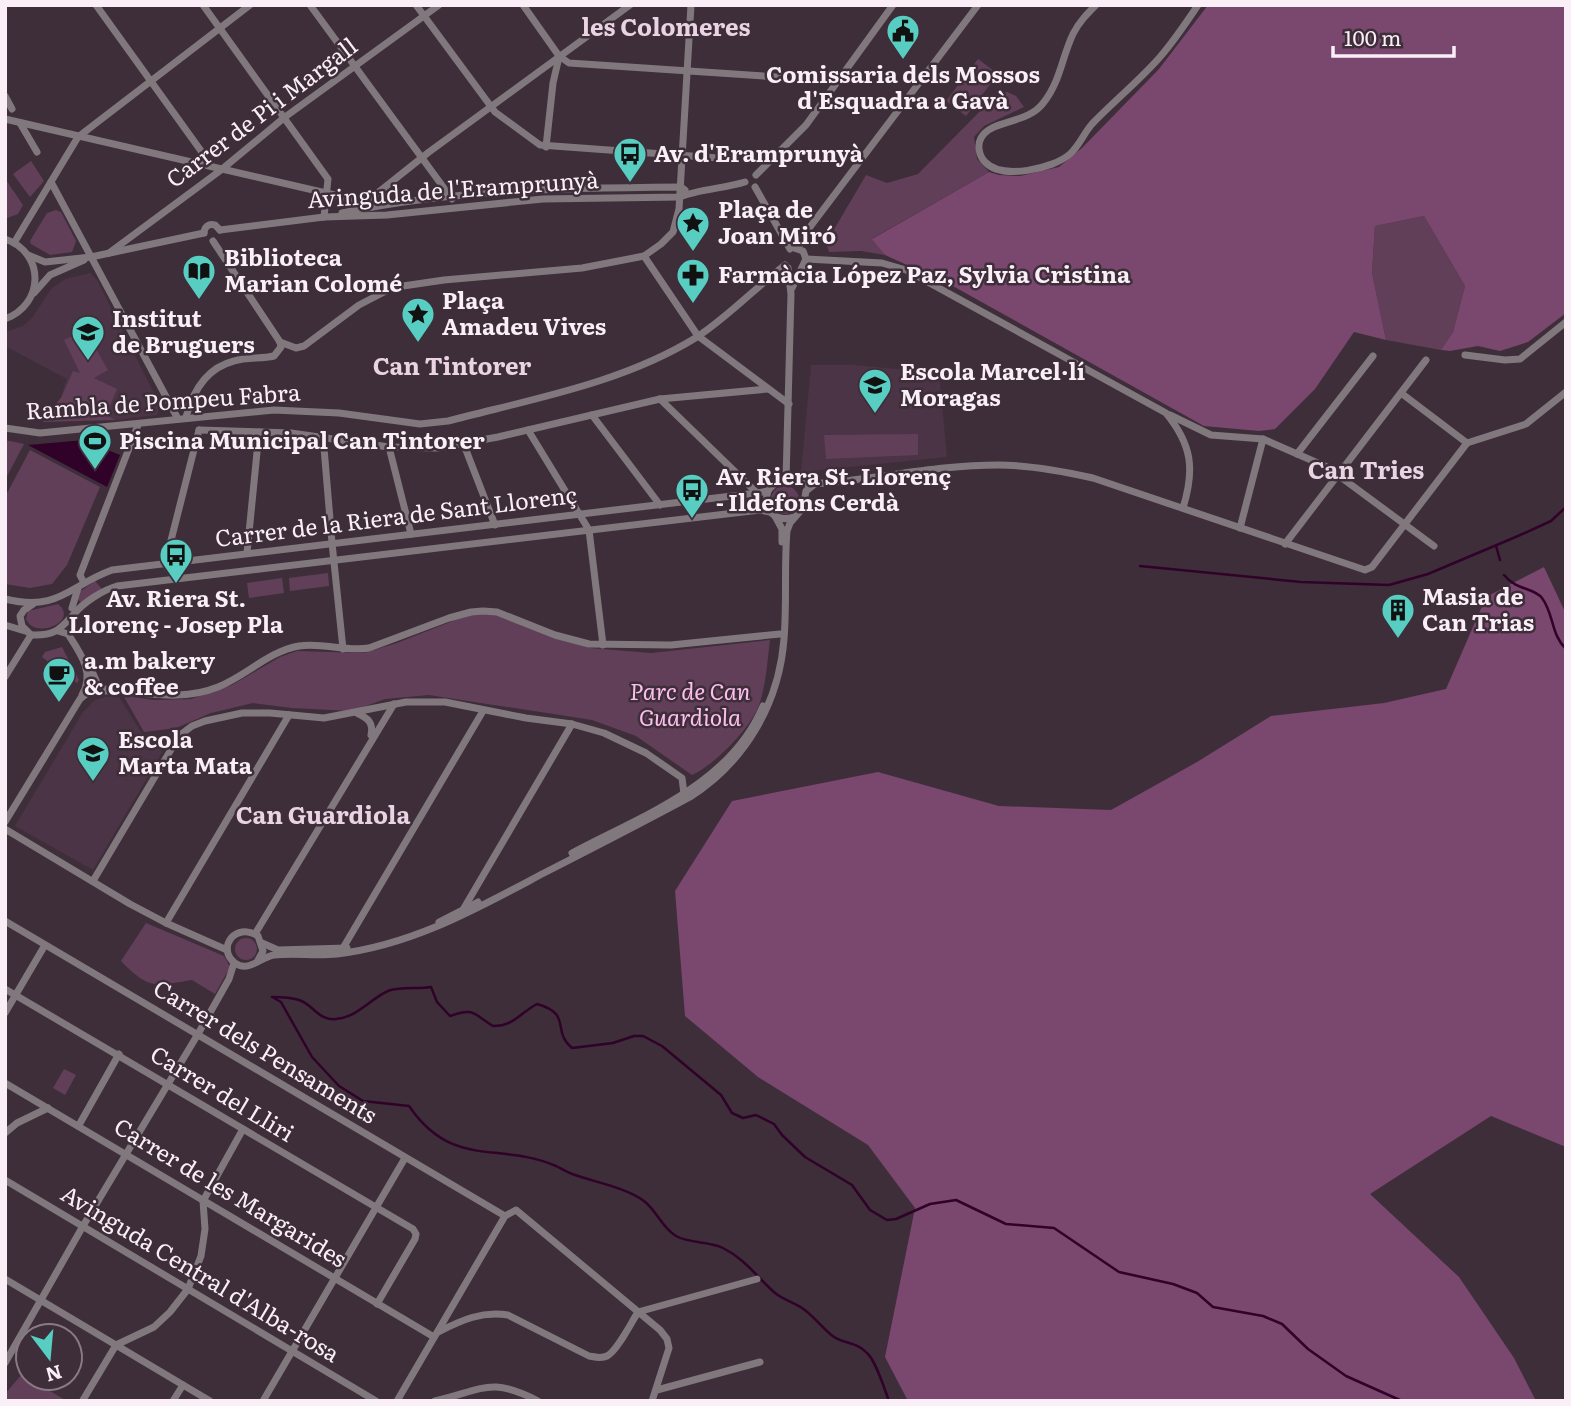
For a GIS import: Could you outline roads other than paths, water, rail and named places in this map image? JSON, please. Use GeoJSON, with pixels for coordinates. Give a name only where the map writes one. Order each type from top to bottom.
{"type":"FeatureCollection","features":[{"type":"Feature","properties":{"kind":"street"},"geometry":{"type":"LineString","coordinates":[[96,5],[204,155]]}},
{"type":"Feature","properties":{"kind":"street"},"geometry":{"type":"LineString","coordinates":[[202,5],[328,179],[324,217]]}},
{"type":"Feature","properties":{"kind":"street"},"geometry":{"type":"LineString","coordinates":[[14,243],[79,137],[250,5]]}},
{"type":"Feature","properties":{"kind":"street"},"geometry":{"type":"LineString","coordinates":[[310,5],[457,207]]}},
{"type":"Feature","properties":{"kind":"street"},"geometry":{"type":"LineString","coordinates":[[416,5],[491,106],[540,145],[732,159]]}},
{"type":"Feature","properties":{"kind":"street","name":"Carrer de Pi i Margall"},"geometry":{"type":"LineString","coordinates":[[109,253],[221,170],[285,117],[439,5]]}},
{"type":"Feature","properties":{"kind":"street"},"geometry":{"type":"LineString","coordinates":[[523,5],[559,57],[569,63],[808,79]]}},
{"type":"Feature","properties":{"kind":"street"},"geometry":{"type":"LineString","coordinates":[[5,119],[352,199],[364,208],[375,195],[423,157],[630,5]]}},
{"type":"Feature","properties":{"kind":"street"},"geometry":{"type":"LineString","coordinates":[[280,342],[296,348],[304,346],[359,305],[386,291],[403,286],[582,268],[644,256],[661,244],[673,232],[678,218],[684,156],[691,5]]}},
{"type":"Feature","properties":{"kind":"street"},"geometry":{"type":"LineString","coordinates":[[756,176],[806,125],[893,5]]}},
{"type":"Feature","properties":{"kind":"street"},"geometry":{"type":"LineString","coordinates":[[790,481],[791,290],[784,257],[794,249],[978,5]]}},
{"type":"Feature","properties":{"kind":"street"},"geometry":{"type":"LineString","coordinates":[[1096,5],[1082,19],[1073,34],[1055,88],[1040,108],[1025,118],[992,128],[982,135],[980,153],[989,166],[1006,172],[1020,171],[1055,162],[1070,154],[1092,124],[1155,63],[1198,5]]}},
{"type":"Feature","properties":{"kind":"street"},"geometry":{"type":"LineString","coordinates":[[546,147],[553,83],[559,57]]}},
{"type":"Feature","properties":{"kind":"street"},"geometry":{"type":"LineString","coordinates":[[5,96],[12,109]]}},
{"type":"Feature","properties":{"kind":"street"},"geometry":{"type":"LineString","coordinates":[[20,123],[37,152]]}},
{"type":"Feature","properties":{"kind":"street"},"geometry":{"type":"LineString","coordinates":[[755,187],[749,187],[745,182],[748,175],[756,176]]}},
{"type":"Feature","properties":{"kind":"street"},"geometry":{"type":"LineString","coordinates":[[755,187],[759,182],[756,176]]}},
{"type":"Feature","properties":{"kind":"street"},"geometry":{"type":"LineString","coordinates":[[51,182],[91,257],[185,418],[204,430],[323,436],[389,447],[437,448],[660,399],[768,389]]}},
{"type":"Feature","properties":{"kind":"street","name":"Avinguda de l'Eramprunyà"},"geometry":{"type":"LineString","coordinates":[[220,230],[324,217],[387,215],[543,199],[680,197],[745,182]]}},
{"type":"Feature","properties":{"kind":"street"},"geometry":{"type":"LineString","coordinates":[[681,187],[689,193]]}},
{"type":"Feature","properties":{"kind":"street","name":"Avinguda de l'Eramprunyà"},"geometry":{"type":"LineString","coordinates":[[324,217],[364,208],[543,189],[681,187]]}},
{"type":"Feature","properties":{"kind":"street"},"geometry":{"type":"LineString","coordinates":[[755,187],[794,249],[803,251],[806,259],[791,290]]}},
{"type":"Feature","properties":{"kind":"street"},"geometry":{"type":"LineString","coordinates":[[185,418],[195,390],[212,372],[234,360],[274,356],[281,347],[214,241],[207,239],[205,228],[211,224],[220,230],[219,237],[214,241]]}},
{"type":"Feature","properties":{"kind":"street"},"geometry":{"type":"LineString","coordinates":[[5,239],[28,255],[45,262],[91,257],[204,233]]}},
{"type":"Feature","properties":{"kind":"street"},"geometry":{"type":"LineString","coordinates":[[28,255],[36,274],[33,294]]}},
{"type":"Feature","properties":{"kind":"street"},"geometry":{"type":"LineString","coordinates":[[644,256],[698,336],[789,404]]}},
{"type":"Feature","properties":{"kind":"street"},"geometry":{"type":"LineString","coordinates":[[5,319],[23,310],[50,275],[91,257]]}},
{"type":"Feature","properties":{"kind":"street"},"geometry":{"type":"LineString","coordinates":[[806,259],[882,263],[906,270],[1211,435],[1263,439],[1338,474],[1434,546]]}},
{"type":"Feature","properties":{"kind":"street"},"geometry":{"type":"LineString","coordinates":[[787,267],[799,270]]}},
{"type":"Feature","properties":{"kind":"street","name":"Rambla de Pompeu Fabra"},"geometry":{"type":"LineString","coordinates":[[5,428],[40,433],[274,410],[339,413],[419,424],[448,421],[617,376],[657,359],[698,336],[787,267]]}},
{"type":"Feature","properties":{"kind":"street"},"geometry":{"type":"LineString","coordinates":[[1465,355],[1520,359],[1566,323]]}},
{"type":"Feature","properties":{"kind":"street"},"geometry":{"type":"LineString","coordinates":[[1297,454],[1373,355]]}},
{"type":"Feature","properties":{"kind":"street"},"geometry":{"type":"LineString","coordinates":[[1285,544],[1426,360]]}},
{"type":"Feature","properties":{"kind":"street"},"geometry":{"type":"LineString","coordinates":[[790,481],[816,483],[959,467],[1017,466],[1047,469],[1093,478],[1365,570],[1372,567],[1467,443],[1526,424],[1566,392]]}},
{"type":"Feature","properties":{"kind":"street"},"geometry":{"type":"LineString","coordinates":[[1401,393],[1467,443]]}},
{"type":"Feature","properties":{"kind":"street"},"geometry":{"type":"LineString","coordinates":[[660,399],[757,493]]}},
{"type":"Feature","properties":{"kind":"street"},"geometry":{"type":"LineString","coordinates":[[1166,413],[1181,434],[1189,457],[1190,481],[1182,508]]}},
{"type":"Feature","properties":{"kind":"street"},"geometry":{"type":"LineString","coordinates":[[592,415],[660,505]]}},
{"type":"Feature","properties":{"kind":"street"},"geometry":{"type":"LineString","coordinates":[[165,564],[206,418]]}},
{"type":"Feature","properties":{"kind":"street"},"geometry":{"type":"LineString","coordinates":[[106,690],[100,687],[72,631],[72,614],[138,425]]}},
{"type":"Feature","properties":{"kind":"street"},"geometry":{"type":"LineString","coordinates":[[528,430],[589,530],[603,645]]}},
{"type":"Feature","properties":{"kind":"street"},"geometry":{"type":"LineString","coordinates":[[247,553],[259,432]]}},
{"type":"Feature","properties":{"kind":"street"},"geometry":{"type":"LineString","coordinates":[[323,436],[344,649]]}},
{"type":"Feature","properties":{"kind":"street"},"geometry":{"type":"LineString","coordinates":[[1240,528],[1263,439]]}},
{"type":"Feature","properties":{"kind":"street"},"geometry":{"type":"LineString","coordinates":[[464,444],[495,525]]}},
{"type":"Feature","properties":{"kind":"street"},"geometry":{"type":"LineString","coordinates":[[389,447],[411,534]]}},
{"type":"Feature","properties":{"kind":"street"},"geometry":{"type":"LineString","coordinates":[[790,481],[800,487],[804,496]]}},
{"type":"Feature","properties":{"kind":"street","name":"Carrer de la Riera de Sant Llorenç"},"geometry":{"type":"LineString","coordinates":[[5,599],[35,603],[60,598],[81,582],[111,570],[757,493],[768,491],[775,483],[790,481]]}},
{"type":"Feature","properties":{"kind":"street"},"geometry":{"type":"LineString","coordinates":[[234,963],[247,966],[272,955],[325,955],[353,951],[421,934],[658,814],[690,797],[714,779],[752,737],[772,698],[784,641],[788,526],[803,508],[808,488],[816,483]]}},
{"type":"Feature","properties":{"kind":"street"},"geometry":{"type":"LineString","coordinates":[[262,943],[278,950],[343,948],[376,943],[412,932],[464,909],[684,794],[724,764],[753,725],[771,683],[779,650],[782,534],[766,501],[768,491]]}},
{"type":"Feature","properties":{"kind":"street"},"geometry":{"type":"LineString","coordinates":[[57,631],[72,614],[107,589],[117,586],[760,510],[783,519],[796,516]]}},
{"type":"Feature","properties":{"kind":"street"},"geometry":{"type":"LineString","coordinates":[[60,598],[72,614]]}},
{"type":"Feature","properties":{"kind":"street"},"geometry":{"type":"LineString","coordinates":[[28,633],[20,616],[35,603]]}},
{"type":"Feature","properties":{"kind":"street"},"geometry":{"type":"LineString","coordinates":[[80,699],[86,694],[106,690],[164,697],[201,693],[246,674],[285,650],[308,645],[344,649],[369,648],[471,611],[497,612],[573,641],[603,645],[671,645],[780,634]]}},
{"type":"Feature","properties":{"kind":"street"},"geometry":{"type":"LineString","coordinates":[[5,625],[28,633],[46,634],[57,631],[68,634],[88,671],[88,682],[80,699],[5,822]]}},
{"type":"Feature","properties":{"kind":"street"},"geometry":{"type":"LineString","coordinates":[[5,677],[28,633]]}},
{"type":"Feature","properties":{"kind":"street"},"geometry":{"type":"LineString","coordinates":[[93,881],[184,732],[205,721],[242,713],[324,718],[394,704],[426,701],[572,724],[604,733],[646,753],[682,778],[684,794]]}},
{"type":"Feature","properties":{"kind":"street"},"geometry":{"type":"LineString","coordinates":[[256,934],[394,704]]}},
{"type":"Feature","properties":{"kind":"street"},"geometry":{"type":"LineString","coordinates":[[343,948],[483,711]]}},
{"type":"Feature","properties":{"kind":"street"},"geometry":{"type":"LineString","coordinates":[[356,713],[371,722],[373,730],[370,740]]}},
{"type":"Feature","properties":{"kind":"street"},"geometry":{"type":"LineString","coordinates":[[166,923],[289,715]]}},
{"type":"Feature","properties":{"kind":"street"},"geometry":{"type":"LineString","coordinates":[[464,909],[572,724]]}},
{"type":"Feature","properties":{"kind":"street"},"geometry":{"type":"LineString","coordinates":[[5,830],[166,923],[227,950],[234,963],[229,979],[198,1034],[5,1363]]}},
{"type":"Feature","properties":{"kind":"street","name":"Carrer dels Pensaments"},"geometry":{"type":"LineString","coordinates":[[5,921],[505,1216],[516,1210],[521,1213],[638,1312]]}},
{"type":"Feature","properties":{"kind":"street"},"geometry":{"type":"LineString","coordinates":[[227,950],[230,939],[239,932],[249,931],[256,934],[262,943],[263,951],[257,962]]}},
{"type":"Feature","properties":{"kind":"street"},"geometry":{"type":"LineString","coordinates":[[5,1013],[45,945]]}},
{"type":"Feature","properties":{"kind":"street","name":"Carrer del Lliri"},"geometry":{"type":"LineString","coordinates":[[5,989],[413,1229],[416,1234],[377,1304]]}},
{"type":"Feature","properties":{"kind":"street"},"geometry":{"type":"LineString","coordinates":[[79,1125],[119,1055]]}},
{"type":"Feature","properties":{"kind":"street","name":"Carrer de les Margarides"},"geometry":{"type":"LineString","coordinates":[[5,1083],[377,1304],[436,1335]]}},
{"type":"Feature","properties":{"kind":"street"},"geometry":{"type":"LineString","coordinates":[[5,1133],[17,1123],[48,1108]]}},
{"type":"Feature","properties":{"kind":"street"},"geometry":{"type":"LineString","coordinates":[[83,1400],[116,1346],[153,1327],[176,1306],[188,1289],[201,1256],[205,1229],[203,1201],[243,1129]]}},
{"type":"Feature","properties":{"kind":"street"},"geometry":{"type":"LineString","coordinates":[[263,1401],[405,1158]]}},
{"type":"Feature","properties":{"kind":"street","name":"Avinguda Central d'Alba-rosa"},"geometry":{"type":"LineString","coordinates":[[5,1180],[376,1401]]}},
{"type":"Feature","properties":{"kind":"street"},"geometry":{"type":"LineString","coordinates":[[397,1401],[505,1216]]}},
{"type":"Feature","properties":{"kind":"street"},"geometry":{"type":"LineString","coordinates":[[5,1279],[210,1401]]}},
{"type":"Feature","properties":{"kind":"street"},"geometry":{"type":"LineString","coordinates":[[436,1335],[467,1318],[494,1313],[519,1320],[589,1356],[599,1358],[607,1356],[613,1350],[638,1312],[757,1279]]}},
{"type":"Feature","properties":{"kind":"street"},"geometry":{"type":"LineString","coordinates":[[638,1312],[667,1339],[669,1348],[652,1401]]}},
{"type":"Feature","properties":{"kind":"street"},"geometry":{"type":"LineString","coordinates":[[657,1390],[760,1362]]}},
{"type":"Feature","properties":{"kind":"street"},"geometry":{"type":"LineString","coordinates":[[173,1401],[183,1385]]}},
{"type":"Feature","properties":{"kind":"street"},"geometry":{"type":"LineString","coordinates":[[435,1401],[450,1399],[492,1385],[514,1389],[538,1401]]}},
{"type":"Feature","properties":{"kind":"waterway"},"geometry":{"type":"LineString","coordinates":[[1140,566],[1301,582],[1389,585],[1428,574],[1518,536],[1551,521],[1566,507]]}},
{"type":"Feature","properties":{"kind":"waterway"},"geometry":{"type":"LineString","coordinates":[[1496,546],[1500,560]]}},
{"type":"Feature","properties":{"kind":"waterway"},"geometry":{"type":"LineString","coordinates":[[1504,575],[1514,584],[1542,598],[1558,637],[1566,649]]}},
{"type":"Feature","properties":{"kind":"waterway"},"geometry":{"type":"LineString","coordinates":[[272,997],[299,1000],[320,1015],[336,1019],[351,1015],[388,991],[431,987],[437,1002],[450,1016],[469,1012],[493,1026],[512,1021],[537,1004],[548,1008],[555,1013],[566,1042],[572,1048],[643,1036],[662,1046],[721,1095],[732,1113],[743,1118],[756,1115],[774,1124],[805,1157],[852,1185],[870,1210],[887,1220],[896,1219],[930,1204],[956,1200],[1006,1224],[1054,1228],[1119,1272],[1173,1284],[1197,1293],[1213,1307],[1263,1316],[1282,1324],[1308,1349],[1346,1376],[1402,1401]]}},
{"type":"Feature","properties":{"kind":"waterway"},"geometry":{"type":"LineString","coordinates":[[274,998],[281,1002],[312,1057],[339,1086],[363,1101],[409,1106],[426,1126],[442,1139],[460,1147],[535,1159],[620,1189],[649,1205],[667,1229],[676,1236],[718,1246],[731,1252],[775,1293],[806,1311],[834,1337],[863,1349],[874,1362],[889,1401]]}},
{"type":"Feature","properties":{"kind":"place","name":"Comissaria dels Mossos d'Esquadra a Gavà"},"geometry":{"type":"Point","coordinates":[903,61]}},
{"type":"Feature","properties":{"kind":"place","name":"Av. d'Eramprunyà"},"geometry":{"type":"Point","coordinates":[630,184]}},
{"type":"Feature","properties":{"kind":"place","name":"Plaça de Joan Miró"},"geometry":{"type":"Point","coordinates":[693,253]}},
{"type":"Feature","properties":{"kind":"place","name":"Biblioteca Marian Colomé"},"geometry":{"type":"Point","coordinates":[199,301]}},
{"type":"Feature","properties":{"kind":"place","name":"Farmàcia López Paz, Sylvia Cristina"},"geometry":{"type":"Point","coordinates":[693,305]}},
{"type":"Feature","properties":{"kind":"place","name":"Plaça Amadeu Vives"},"geometry":{"type":"Point","coordinates":[418,344]}},
{"type":"Feature","properties":{"kind":"place","name":"Institut de Bruguers"},"geometry":{"type":"Point","coordinates":[88,362]}},
{"type":"Feature","properties":{"kind":"place","name":"Escola Marcel·lí Moragas"},"geometry":{"type":"Point","coordinates":[875,415]}},
{"type":"Feature","properties":{"kind":"place","name":"Piscina Municipal Can Tintorer"},"geometry":{"type":"Point","coordinates":[95,471]}},
{"type":"Feature","properties":{"kind":"place","name":"Av. Riera St. Llorenç - Ildefons Cerdà"},"geometry":{"type":"Point","coordinates":[692,520]}},
{"type":"Feature","properties":{"kind":"place","name":"Av. Riera St. Llorenç - Josep Pla"},"geometry":{"type":"Point","coordinates":[176,585]}},
{"type":"Feature","properties":{"kind":"place","name":"Masia de Can Trias"},"geometry":{"type":"Point","coordinates":[1398,640]}},
{"type":"Feature","properties":{"kind":"place","name":"a.m bakery & coffee"},"geometry":{"type":"Point","coordinates":[59,704]}},
{"type":"Feature","properties":{"kind":"place","name":"Escola Marta Mata"},"geometry":{"type":"Point","coordinates":[93,783]}},
{"type":"Feature","properties":{"kind":"district","name":"les Colomeres"},"geometry":{"type":"Point","coordinates":[666,28]}},
{"type":"Feature","properties":{"kind":"district","name":"Can Tintorer"},"geometry":{"type":"Point","coordinates":[452,367]}},
{"type":"Feature","properties":{"kind":"district","name":"Can Tries"},"geometry":{"type":"Point","coordinates":[1366,471]}},
{"type":"Feature","properties":{"kind":"district","name":"Can Guardiola"},"geometry":{"type":"Point","coordinates":[323,816]}},
{"type":"Feature","properties":{"kind":"park label","name":"Parc de Can Guardiola"},"geometry":{"type":"Point","coordinates":[690,705]}}]}
